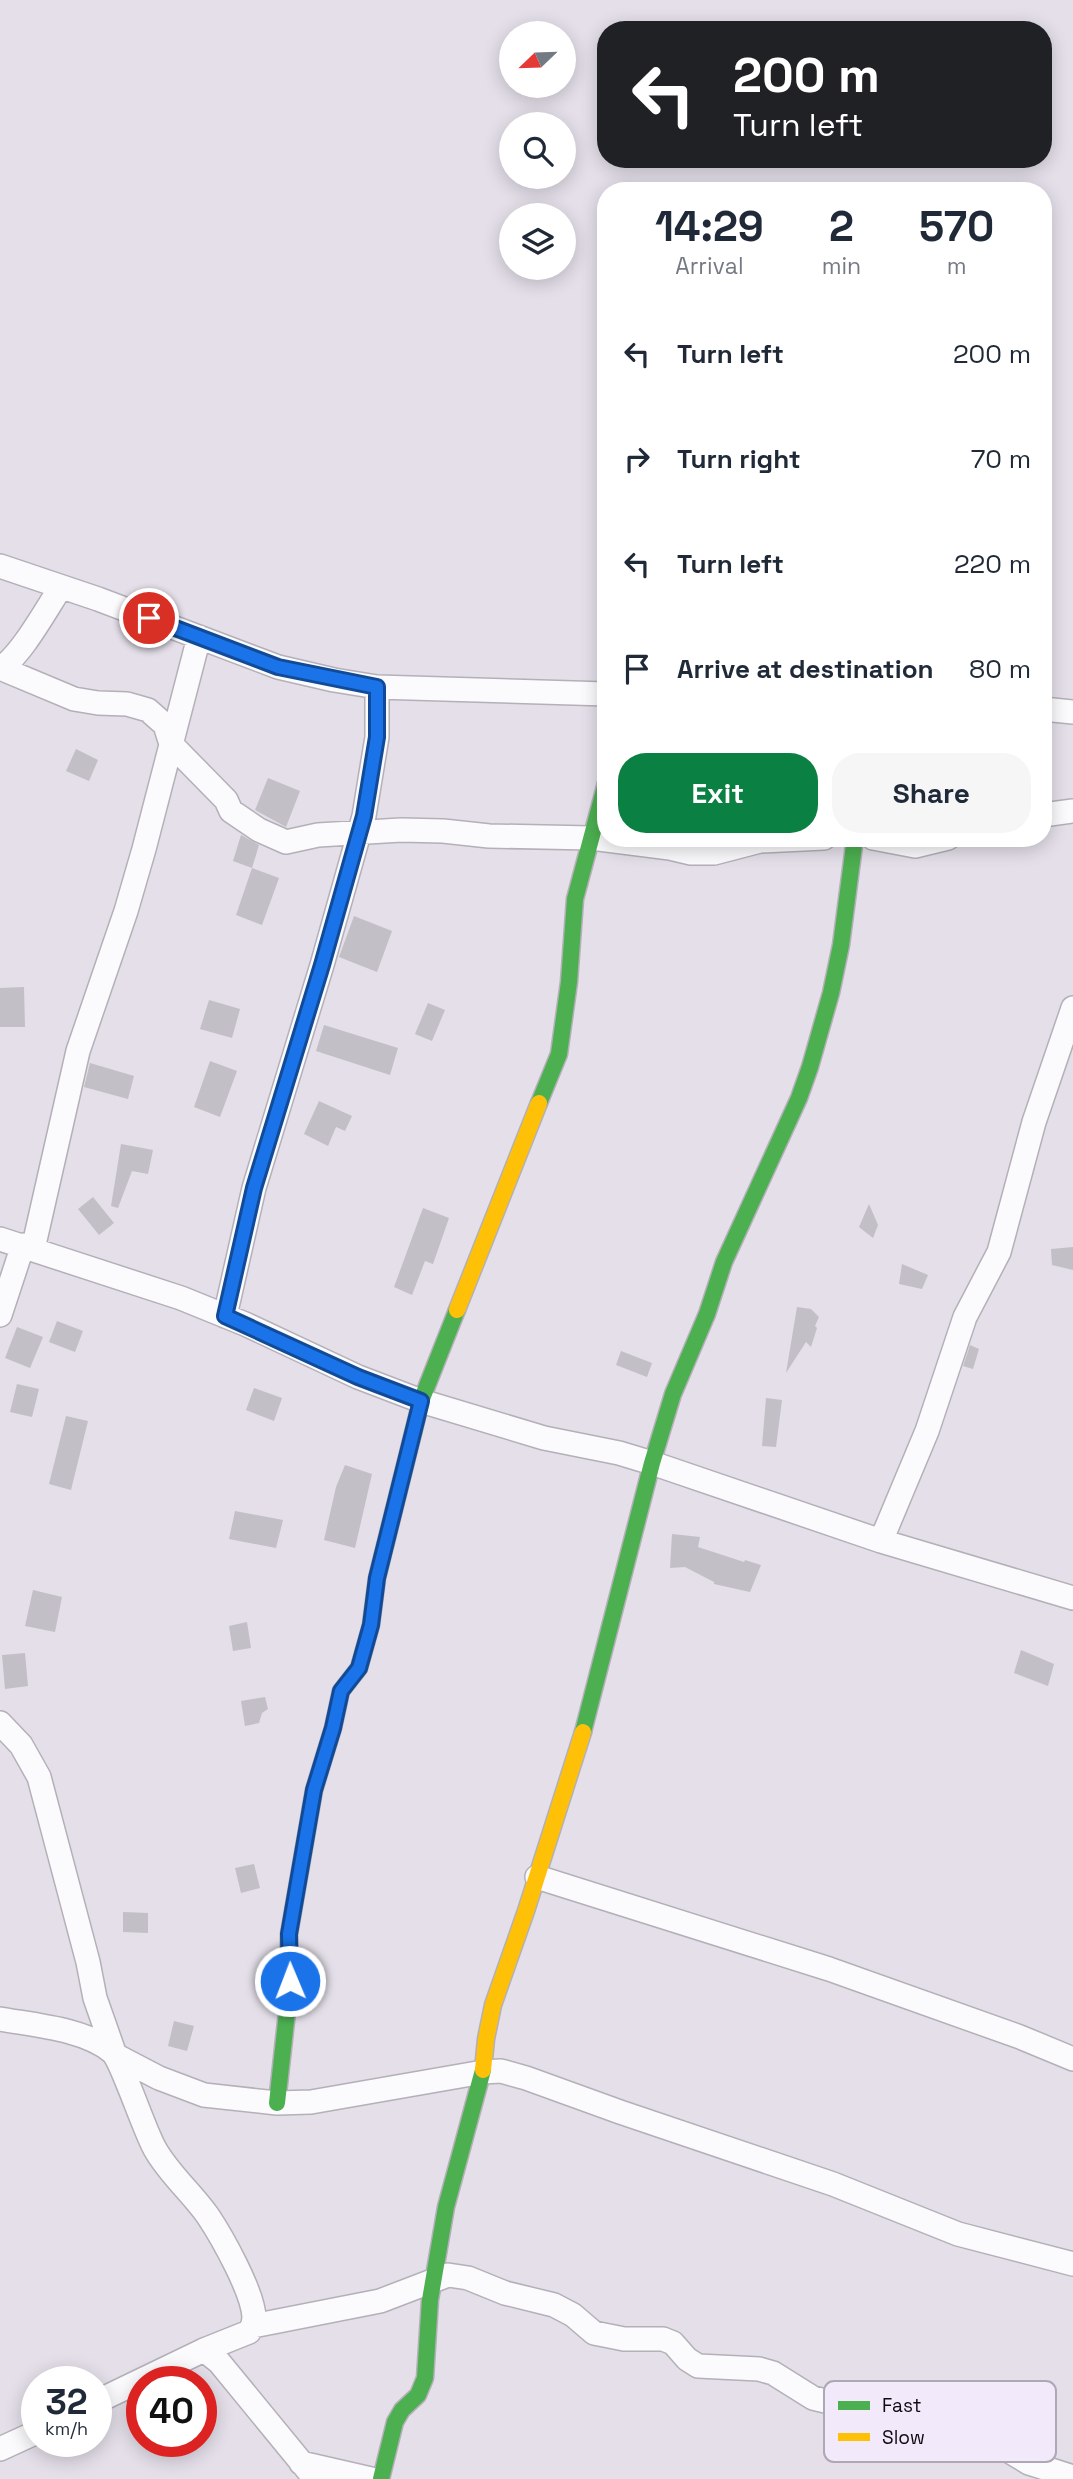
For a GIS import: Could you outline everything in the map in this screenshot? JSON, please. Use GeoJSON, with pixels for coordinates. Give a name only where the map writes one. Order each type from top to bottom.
{"type":"FeatureCollection","features":[{"type":"Feature","properties":{"kind":"street"},"geometry":{"type":"LineString","coordinates":[[0,566],[278,667],[377,687],[597,694]]}},
{"type":"Feature","properties":{"kind":"street"},"geometry":{"type":"LineString","coordinates":[[0,668],[25,641],[61,587]]}},
{"type":"Feature","properties":{"kind":"street"},"geometry":{"type":"LineString","coordinates":[[0,1315],[28,1247],[78,1051],[126,911],[200,637]]}},
{"type":"Feature","properties":{"kind":"street"},"geometry":{"type":"LineString","coordinates":[[0,668],[74,699],[98,704],[127,704],[148,710],[165,725],[172,744],[226,800],[231,811],[259,830],[286,842],[318,835],[401,830],[597,839]]}},
{"type":"Feature","properties":{"kind":"street"},"geometry":{"type":"LineString","coordinates":[[225,1316],[254,1188],[359,834],[377,737],[377,687]]}},
{"type":"Feature","properties":{"kind":"street"},"geometry":{"type":"LineString","coordinates":[[1052,710],[1073,712]]}},
{"type":"Feature","properties":{"kind":"street"},"geometry":{"type":"LineString","coordinates":[[1052,814],[1073,811]]}},
{"type":"Feature","properties":{"kind":"street"},"geometry":{"type":"LineString","coordinates":[[277,2103],[288,2003],[289,1934],[314,1790],[341,1691],[359,1668],[371,1625],[377,1578],[421,1401],[559,1054],[569,982],[575,899],[597,816]]}},
{"type":"Feature","properties":{"kind":"street"},"geometry":{"type":"LineString","coordinates":[[662,847],[691,853],[714,853],[737,847]]}},
{"type":"Feature","properties":{"kind":"street"},"geometry":{"type":"LineString","coordinates":[[381,2479],[395,2422],[402,2410],[418,2395],[425,2378],[433,2281],[446,2207],[483,2071],[493,2005],[537,1878],[584,1728],[652,1463],[673,1394],[707,1314],[724,1262],[773,1157],[810,1067],[842,945],[854,847]]}},
{"type":"Feature","properties":{"kind":"street"},"geometry":{"type":"LineString","coordinates":[[881,1541],[927,1431],[965,1317],[999,1252],[1034,1122],[1073,1008]]}},
{"type":"Feature","properties":{"kind":"street"},"geometry":{"type":"LineString","coordinates":[[0,1239],[126,1278],[225,1316],[358,1377],[421,1401],[544,1437],[652,1463],[881,1541],[1073,1598]]}},
{"type":"Feature","properties":{"kind":"street"},"geometry":{"type":"LineString","coordinates":[[0,1723],[21,1745],[39,1777],[95,1998],[140,2120],[166,2168],[208,2217],[235,2266],[250,2302],[253,2326]]}},
{"type":"Feature","properties":{"kind":"street"},"geometry":{"type":"LineString","coordinates":[[537,1878],[829,1969],[1020,2037],[1073,2059]]}},
{"type":"Feature","properties":{"kind":"street"},"geometry":{"type":"LineString","coordinates":[[0,2019],[62,2030],[95,2041],[159,2078],[204,2095],[277,2103],[311,2102],[483,2071],[501,2071],[833,2184],[958,2234],[1073,2264]]}},
{"type":"Feature","properties":{"kind":"street"},"geometry":{"type":"LineString","coordinates":[[112,2394],[204,2350],[242,2336],[253,2326],[380,2301],[448,2275],[468,2278],[505,2293],[554,2305],[573,2315],[594,2333],[624,2339],[663,2339],[673,2343],[687,2359],[698,2366],[759,2369],[773,2373],[813,2398],[824,2401]]}},
{"type":"Feature","properties":{"kind":"street"},"geometry":{"type":"LineString","coordinates":[[204,2350],[219,2362],[308,2471],[370,2479]]}},
{"type":"Feature","properties":{"kind":"street"},"geometry":{"type":"LineString","coordinates":[[0,2449],[21,2439]]}},
{"type":"Feature","properties":{"kind":"street"},"geometry":{"type":"LineString","coordinates":[[1027,2462],[1073,2477]]}},
{"type":"Feature","properties":{"kind":"building"},"geometry":{"type":"Polygon","coordinates":[[[76,749],[98,760],[89,781],[66,771],[76,749]]]}},
{"type":"Feature","properties":{"kind":"building"},"geometry":{"type":"Polygon","coordinates":[[[268,778],[300,791],[286,827],[255,810],[268,778]]]}},
{"type":"Feature","properties":{"kind":"building"},"geometry":{"type":"Polygon","coordinates":[[[241,835],[259,845],[252,868],[233,861],[241,835]]]}},
{"type":"Feature","properties":{"kind":"building"},"geometry":{"type":"Polygon","coordinates":[[[252,868],[279,878],[262,925],[236,915],[252,868]]]}},
{"type":"Feature","properties":{"kind":"building"},"geometry":{"type":"Polygon","coordinates":[[[354,916],[392,931],[377,972],[339,957],[354,916]]]}},
{"type":"Feature","properties":{"kind":"building"},"geometry":{"type":"Polygon","coordinates":[[[24,987],[25,1027],[0,1027],[0,988],[24,987]]]}},
{"type":"Feature","properties":{"kind":"building"},"geometry":{"type":"Polygon","coordinates":[[[209,1000],[240,1009],[232,1038],[200,1029],[209,1000]]]}},
{"type":"Feature","properties":{"kind":"building"},"geometry":{"type":"Polygon","coordinates":[[[428,1003],[445,1010],[432,1041],[415,1034],[428,1003]]]}},
{"type":"Feature","properties":{"kind":"building"},"geometry":{"type":"Polygon","coordinates":[[[324,1025],[398,1048],[390,1075],[316,1051],[324,1025]]]}},
{"type":"Feature","properties":{"kind":"building"},"geometry":{"type":"Polygon","coordinates":[[[210,1061],[237,1071],[220,1117],[194,1107],[210,1061]]]}},
{"type":"Feature","properties":{"kind":"building"},"geometry":{"type":"Polygon","coordinates":[[[90,1063],[134,1076],[128,1099],[84,1087],[90,1063]]]}},
{"type":"Feature","properties":{"kind":"building"},"geometry":{"type":"Polygon","coordinates":[[[319,1101],[352,1116],[345,1131],[336,1127],[328,1146],[304,1134],[319,1101]]]}},
{"type":"Feature","properties":{"kind":"building"},"geometry":{"type":"Polygon","coordinates":[[[121,1144],[153,1150],[148,1174],[132,1171],[118,1208],[111,1206],[121,1144]]]}},
{"type":"Feature","properties":{"kind":"building"},"geometry":{"type":"Polygon","coordinates":[[[93,1197],[114,1223],[99,1235],[78,1209],[93,1197]]]}},
{"type":"Feature","properties":{"kind":"building"},"geometry":{"type":"Polygon","coordinates":[[[869,1204],[878,1225],[873,1238],[859,1227],[869,1204]]]}},
{"type":"Feature","properties":{"kind":"building"},"geometry":{"type":"Polygon","coordinates":[[[423,1208],[449,1218],[433,1264],[425,1261],[412,1295],[394,1287],[423,1208]]]}},
{"type":"Feature","properties":{"kind":"building"},"geometry":{"type":"Polygon","coordinates":[[[1073,1247],[1073,1270],[1052,1265],[1051,1249],[1073,1247]]]}},
{"type":"Feature","properties":{"kind":"building"},"geometry":{"type":"Polygon","coordinates":[[[902,1264],[928,1275],[922,1289],[899,1284],[902,1264]]]}},
{"type":"Feature","properties":{"kind":"building"},"geometry":{"type":"Polygon","coordinates":[[[797,1307],[811,1309],[819,1317],[811,1347],[806,1342],[786,1373],[797,1307]]]}},
{"type":"Feature","properties":{"kind":"building"},"geometry":{"type":"Polygon","coordinates":[[[57,1321],[83,1331],[75,1352],[49,1342],[57,1321]]]}},
{"type":"Feature","properties":{"kind":"building"},"geometry":{"type":"Polygon","coordinates":[[[17,1327],[43,1337],[30,1368],[5,1358],[17,1327]]]}},
{"type":"Feature","properties":{"kind":"building"},"geometry":{"type":"Polygon","coordinates":[[[970,1345],[979,1349],[973,1369],[963,1366],[970,1345]]]}},
{"type":"Feature","properties":{"kind":"building"},"geometry":{"type":"Polygon","coordinates":[[[621,1351],[652,1363],[647,1377],[616,1365],[621,1351]]]}},
{"type":"Feature","properties":{"kind":"building"},"geometry":{"type":"Polygon","coordinates":[[[17,1384],[39,1389],[32,1417],[10,1412],[17,1384]]]}},
{"type":"Feature","properties":{"kind":"building"},"geometry":{"type":"Polygon","coordinates":[[[254,1388],[282,1398],[274,1421],[246,1410],[254,1388]]]}},
{"type":"Feature","properties":{"kind":"building"},"geometry":{"type":"Polygon","coordinates":[[[766,1398],[782,1400],[776,1447],[762,1446],[766,1398]]]}},
{"type":"Feature","properties":{"kind":"building"},"geometry":{"type":"Polygon","coordinates":[[[66,1416],[88,1421],[71,1490],[49,1484],[66,1416]]]}},
{"type":"Feature","properties":{"kind":"building"},"geometry":{"type":"Polygon","coordinates":[[[345,1465],[372,1474],[355,1548],[324,1540],[336,1487],[345,1465]]]}},
{"type":"Feature","properties":{"kind":"building"},"geometry":{"type":"Polygon","coordinates":[[[235,1511],[283,1520],[276,1548],[229,1539],[235,1511]]]}},
{"type":"Feature","properties":{"kind":"building"},"geometry":{"type":"Polygon","coordinates":[[[672,1534],[700,1537],[698,1547],[761,1565],[750,1592],[714,1584],[685,1567],[670,1568],[672,1534]]]}},
{"type":"Feature","properties":{"kind":"building"},"geometry":{"type":"Polygon","coordinates":[[[33,1590],[62,1597],[55,1632],[25,1626],[33,1590]]]}},
{"type":"Feature","properties":{"kind":"building"},"geometry":{"type":"Polygon","coordinates":[[[247,1622],[251,1648],[233,1651],[229,1626],[247,1622]]]}},
{"type":"Feature","properties":{"kind":"building"},"geometry":{"type":"Polygon","coordinates":[[[1021,1650],[1054,1664],[1048,1686],[1014,1673],[1021,1650]]]}},
{"type":"Feature","properties":{"kind":"building"},"geometry":{"type":"Polygon","coordinates":[[[25,1653],[28,1686],[5,1689],[2,1655],[25,1653]]]}},
{"type":"Feature","properties":{"kind":"building"},"geometry":{"type":"Polygon","coordinates":[[[265,1697],[268,1709],[262,1713],[259,1723],[245,1726],[241,1701],[265,1697]]]}},
{"type":"Feature","properties":{"kind":"building"},"geometry":{"type":"Polygon","coordinates":[[[254,1864],[260,1888],[241,1893],[235,1868],[254,1864]]]}},
{"type":"Feature","properties":{"kind":"building"},"geometry":{"type":"Polygon","coordinates":[[[123,1912],[148,1913],[148,1933],[123,1932],[123,1912]]]}},
{"type":"Feature","properties":{"kind":"building"},"geometry":{"type":"Polygon","coordinates":[[[174,2021],[194,2026],[187,2051],[168,2046],[174,2021]]]}},
{"type":"Feature","properties":{"kind":"traffic: fast"},"geometry":{"type":"LineString","coordinates":[[539,1103],[559,1054],[569,982],[575,899],[597,817]]}},
{"type":"Feature","properties":{"kind":"traffic: fast"},"geometry":{"type":"LineString","coordinates":[[583,1732],[652,1463],[673,1394],[707,1314],[724,1262],[799,1098],[810,1067],[831,993],[841,945],[854,847]]}},
{"type":"Feature","properties":{"kind":"traffic: fast"},"geometry":{"type":"LineString","coordinates":[[277,2103],[288,2003],[289,1934],[314,1790],[341,1691],[359,1668],[371,1625],[377,1578],[421,1401],[457,1310]]}},
{"type":"Feature","properties":{"kind":"traffic: fast"},"geometry":{"type":"LineString","coordinates":[[381,2479],[395,2422],[402,2410],[418,2395],[425,2378],[430,2300],[446,2207],[483,2070]]}},
{"type":"Feature","properties":{"kind":"traffic: slow"},"geometry":{"type":"LineString","coordinates":[[457,1310],[539,1103]]}},
{"type":"Feature","properties":{"kind":"traffic: slow"},"geometry":{"type":"LineString","coordinates":[[483,2070],[493,2005],[583,1732]]}},
{"type":"Feature","properties":{"kind":"route"},"geometry":{"type":"LineString","coordinates":[[149,618],[278,667],[377,687],[377,737],[364,816],[254,1188],[225,1316],[358,1377],[421,1401],[377,1578],[371,1625],[359,1668],[341,1691],[314,1790],[289,1934],[290,1981]]}}]}
